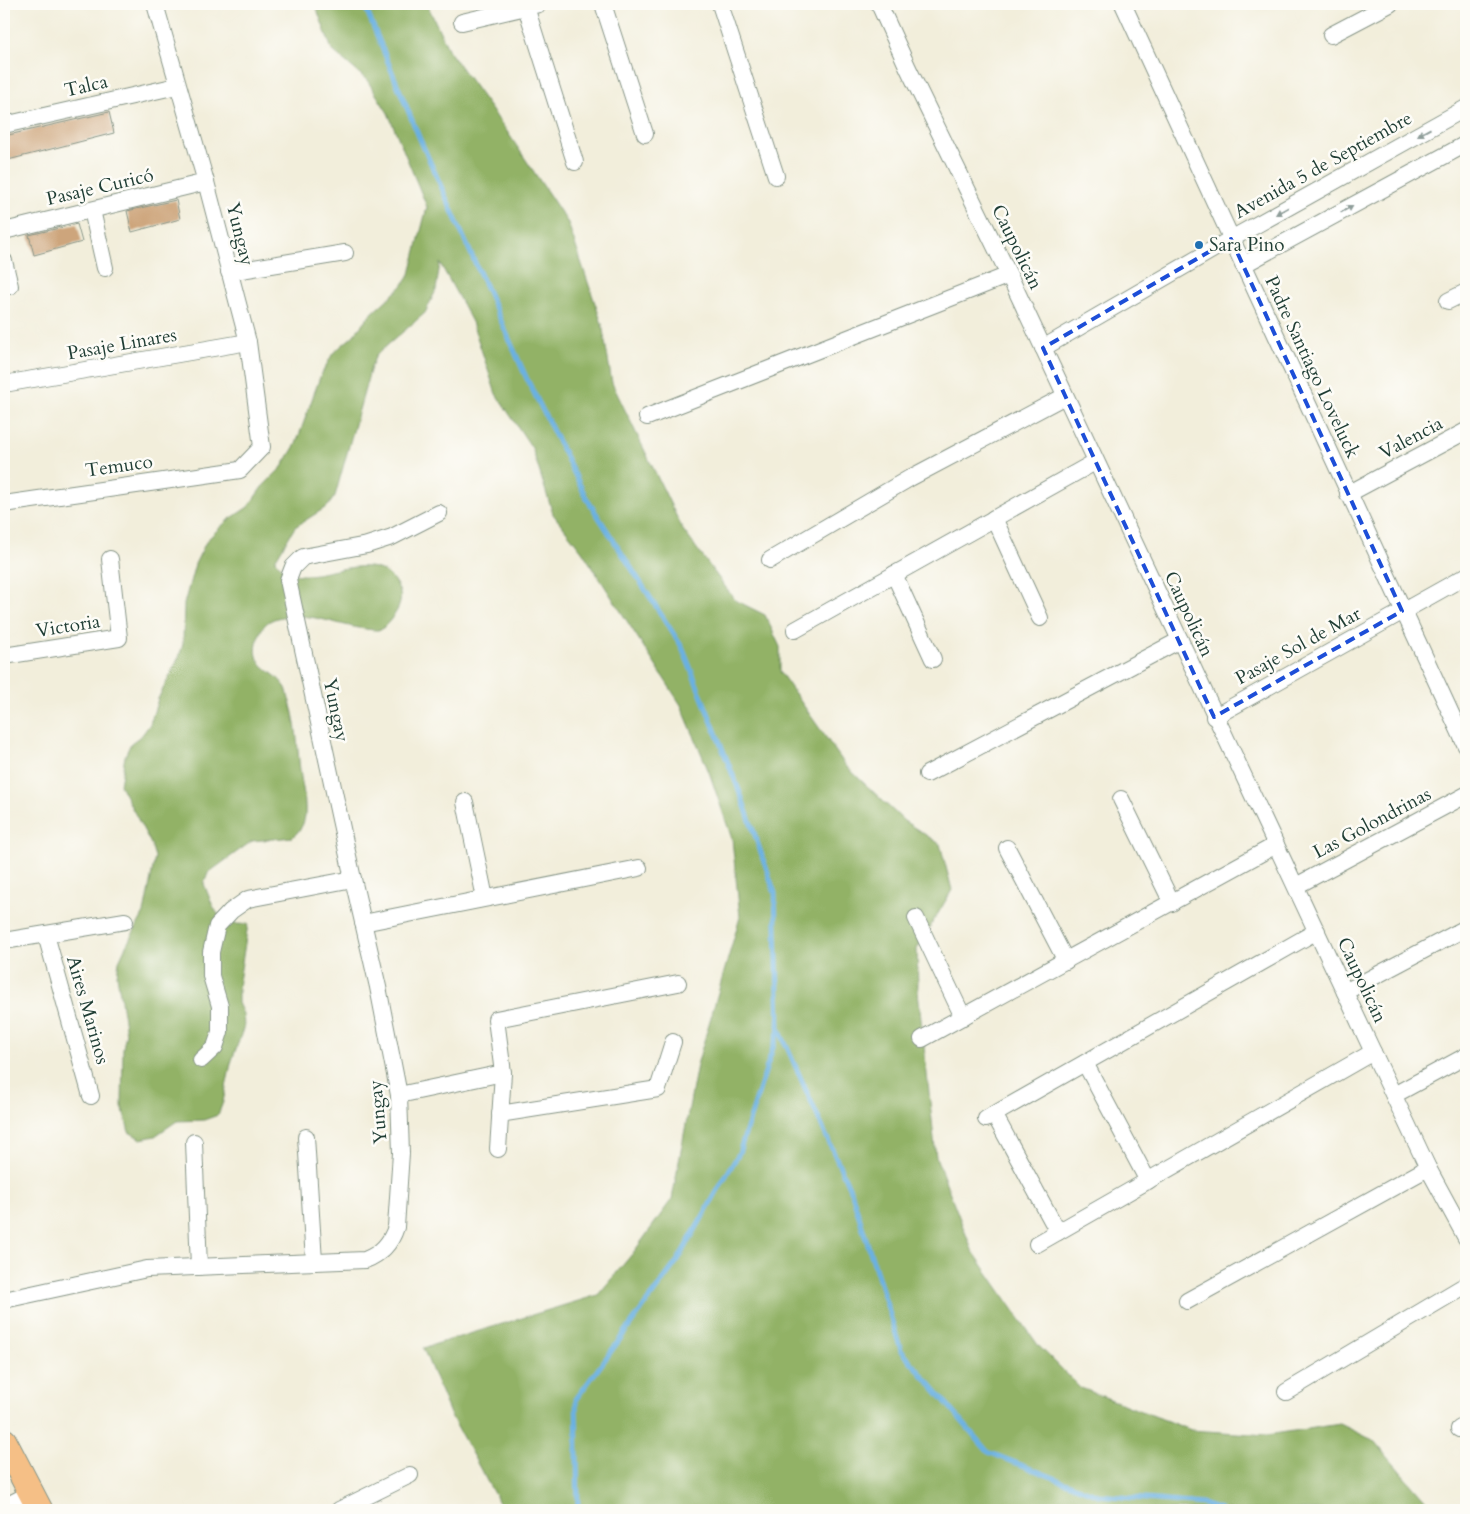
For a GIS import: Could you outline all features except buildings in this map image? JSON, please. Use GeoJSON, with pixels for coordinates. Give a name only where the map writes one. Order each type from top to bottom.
{"type":"FeatureCollection","features":[{"type":"Feature","properties":{"kind":"main road"},"geometry":{"type":"LineString","coordinates":[[4,1441],[35,1502]]}},
{"type":"Feature","properties":{"kind":"street","name":"Yungay"},"geometry":{"type":"LineString","coordinates":[[155,4],[206,182],[248,342],[262,447],[240,470]]}},
{"type":"Feature","properties":{"kind":"street"},"geometry":{"type":"LineString","coordinates":[[603,4],[645,134]]}},
{"type":"Feature","properties":{"kind":"street"},"geometry":{"type":"LineString","coordinates":[[720,4],[776,176]]}},
{"type":"Feature","properties":{"kind":"street","name":"Caupolicán"},"geometry":{"type":"LineString","coordinates":[[879,4],[908,68],[1009,275],[1180,640],[1214,717],[1296,886],[1428,1168],[1466,1238]]}},
{"type":"Feature","properties":{"kind":"street"},"geometry":{"type":"LineString","coordinates":[[1331,35],[1390,4]]}},
{"type":"Feature","properties":{"kind":"street"},"geometry":{"type":"LineString","coordinates":[[462,22],[533,5],[575,162]]}},
{"type":"Feature","properties":{"kind":"street","name":"Padre Santiago Loveluck"},"geometry":{"type":"LineString","coordinates":[[1126,5],[1402,611],[1460,717],[1466,746]]}},
{"type":"Feature","properties":{"kind":"street","name":"Talca"},"geometry":{"type":"LineString","coordinates":[[4,124],[177,86]]}},
{"type":"Feature","properties":{"kind":"street","name":"Avenida 5 de Septiembre"},"geometry":{"type":"LineString","coordinates":[[1043,348],[1231,239],[1466,108]]}},
{"type":"Feature","properties":{"kind":"street"},"geometry":{"type":"LineString","coordinates":[[1243,265],[1466,144]]}},
{"type":"Feature","properties":{"kind":"street","name":"Pasaje Curicó"},"geometry":{"type":"LineString","coordinates":[[4,230],[206,182]]}},
{"type":"Feature","properties":{"kind":"street"},"geometry":{"type":"LineString","coordinates":[[92,210],[105,268]]}},
{"type":"Feature","properties":{"kind":"street"},"geometry":{"type":"LineString","coordinates":[[229,272],[344,253]]}},
{"type":"Feature","properties":{"kind":"street"},"geometry":{"type":"LineString","coordinates":[[4,261],[10,286]]}},
{"type":"Feature","properties":{"kind":"street"},"geometry":{"type":"LineString","coordinates":[[647,417],[1009,275]]}},
{"type":"Feature","properties":{"kind":"street"},"geometry":{"type":"LineString","coordinates":[[1448,302],[1466,292]]}},
{"type":"Feature","properties":{"kind":"street","name":"Pasaje Linares"},"geometry":{"type":"LineString","coordinates":[[4,384],[248,342]]}},
{"type":"Feature","properties":{"kind":"street"},"geometry":{"type":"LineString","coordinates":[[770,560],[910,478],[1065,396]]}},
{"type":"Feature","properties":{"kind":"street","name":"Valencia"},"geometry":{"type":"LineString","coordinates":[[1348,494],[1466,431]]}},
{"type":"Feature","properties":{"kind":"street"},"geometry":{"type":"LineString","coordinates":[[795,630],[1095,462]]}},
{"type":"Feature","properties":{"kind":"street","name":"Temuco"},"geometry":{"type":"LineString","coordinates":[[4,504],[240,470]]}},
{"type":"Feature","properties":{"kind":"street","name":"Yungay"},"geometry":{"type":"LineString","coordinates":[[4,1300],[147,1269],[365,1260],[384,1249],[394,1235],[401,1153],[399,1095],[378,987],[290,593],[290,573],[303,557],[367,545],[392,537],[439,513]]}},
{"type":"Feature","properties":{"kind":"street"},"geometry":{"type":"LineString","coordinates":[[994,518],[1040,618]]}},
{"type":"Feature","properties":{"kind":"street","name":"Victoria"},"geometry":{"type":"LineString","coordinates":[[4,656],[119,638],[110,559]]}},
{"type":"Feature","properties":{"kind":"street"},"geometry":{"type":"LineString","coordinates":[[894,574],[933,659]]}},
{"type":"Feature","properties":{"kind":"street","name":"Pasaje Sol de Mar"},"geometry":{"type":"LineString","coordinates":[[1214,717],[1466,576]]}},
{"type":"Feature","properties":{"kind":"street"},"geometry":{"type":"LineString","coordinates":[[927,774],[1180,640]]}},
{"type":"Feature","properties":{"kind":"street","name":"Las Golondrinas"},"geometry":{"type":"LineString","coordinates":[[1296,886],[1466,795]]}},
{"type":"Feature","properties":{"kind":"street"},"geometry":{"type":"LineString","coordinates":[[1121,799],[1172,903]]}},
{"type":"Feature","properties":{"kind":"street"},"geometry":{"type":"LineString","coordinates":[[464,802],[486,898]]}},
{"type":"Feature","properties":{"kind":"street"},"geometry":{"type":"LineString","coordinates":[[922,1039],[1276,844]]}},
{"type":"Feature","properties":{"kind":"street"},"geometry":{"type":"LineString","coordinates":[[1007,848],[1066,961]]}},
{"type":"Feature","properties":{"kind":"street"},"geometry":{"type":"LineString","coordinates":[[363,923],[639,868]]}},
{"type":"Feature","properties":{"kind":"street"},"geometry":{"type":"LineString","coordinates":[[201,1060],[215,1047],[220,1032],[220,1006],[211,976],[211,952],[217,926],[231,911],[248,899],[353,879]]}},
{"type":"Feature","properties":{"kind":"street"},"geometry":{"type":"LineString","coordinates":[[916,918],[963,1017]]}},
{"type":"Feature","properties":{"kind":"street","name":"Aires Marinos"},"geometry":{"type":"LineString","coordinates":[[4,941],[126,921]]}},
{"type":"Feature","properties":{"kind":"street"},"geometry":{"type":"LineString","coordinates":[[1345,992],[1466,928]]}},
{"type":"Feature","properties":{"kind":"street"},"geometry":{"type":"LineString","coordinates":[[1058,1232],[990,1116],[1317,931]]}},
{"type":"Feature","properties":{"kind":"street","name":"Aires Marinos"},"geometry":{"type":"LineString","coordinates":[[46,935],[91,1096]]}},
{"type":"Feature","properties":{"kind":"street"},"geometry":{"type":"LineString","coordinates":[[498,1149],[503,1073],[496,1019],[678,983]]}},
{"type":"Feature","properties":{"kind":"street"},"geometry":{"type":"LineString","coordinates":[[500,1114],[658,1089],[673,1042]]}},
{"type":"Feature","properties":{"kind":"street"},"geometry":{"type":"LineString","coordinates":[[1037,1244],[1373,1052]]}},
{"type":"Feature","properties":{"kind":"street"},"geometry":{"type":"LineString","coordinates":[[1394,1095],[1466,1056]]}},
{"type":"Feature","properties":{"kind":"street"},"geometry":{"type":"LineString","coordinates":[[1085,1063],[1148,1181]]}},
{"type":"Feature","properties":{"kind":"street"},"geometry":{"type":"LineString","coordinates":[[399,1095],[503,1073]]}},
{"type":"Feature","properties":{"kind":"street"},"geometry":{"type":"LineString","coordinates":[[306,1137],[314,1262]]}},
{"type":"Feature","properties":{"kind":"street"},"geometry":{"type":"LineString","coordinates":[[194,1142],[199,1267]]}},
{"type":"Feature","properties":{"kind":"street"},"geometry":{"type":"LineString","coordinates":[[1188,1301],[1428,1168]]}},
{"type":"Feature","properties":{"kind":"street"},"geometry":{"type":"LineString","coordinates":[[1286,1392],[1466,1285]]}},
{"type":"Feature","properties":{"kind":"street"},"geometry":{"type":"LineString","coordinates":[[339,1510],[410,1475]]}},
{"type":"Feature","properties":{"kind":"street"},"geometry":{"type":"LineString","coordinates":[[4,1507],[35,1502]]}},
{"type":"Feature","properties":{"kind":"highlighted area"},"geometry":{"type":"Polygon","coordinates":[[[1231,239],[1402,611],[1214,717],[1043,348],[1231,239]]]}},
{"type":"Feature","properties":{"kind":"green space"},"geometry":{"type":"Polygon","coordinates":[[[315,4],[427,4],[449,51],[506,130],[568,223],[602,324],[612,383],[683,530],[735,600],[765,615],[780,647],[780,672],[846,766],[904,821],[940,844],[952,890],[917,949],[918,991],[936,1157],[972,1250],[1038,1345],[1081,1388],[1191,1430],[1267,1435],[1340,1424],[1373,1440],[1434,1510],[503,1510],[450,1414],[423,1348],[598,1295],[633,1253],[672,1199],[697,1065],[740,917],[732,839],[709,772],[681,705],[582,551],[553,514],[532,448],[496,394],[472,322],[440,263],[436,290],[425,313],[376,355],[335,496],[328,506],[295,527],[275,560],[286,571],[301,575],[354,567],[368,567],[380,570],[391,577],[399,590],[400,601],[396,612],[381,630],[355,627],[303,616],[290,616],[270,621],[265,624],[260,632],[256,647],[259,661],[286,688],[293,711],[305,800],[305,815],[304,822],[293,837],[252,841],[208,873],[204,884],[214,908],[223,919],[238,924],[248,924],[238,988],[238,1003],[243,1014],[244,1026],[231,1063],[223,1102],[218,1115],[204,1120],[177,1121],[155,1136],[141,1139],[129,1132],[122,1106],[123,1048],[126,1033],[117,975],[119,961],[144,913],[155,857],[151,844],[120,785],[125,756],[131,743],[142,735],[150,724],[158,699],[179,657],[183,644],[184,604],[195,564],[207,540],[227,521],[248,507],[262,487],[282,467],[296,444],[320,377],[333,353],[353,336],[370,315],[402,286],[410,274],[427,207],[388,113],[367,80],[332,50],[315,4]]]}},
{"type":"Feature","properties":{"kind":"waterway"},"geometry":{"type":"LineString","coordinates":[[364,4],[419,137],[526,377],[587,499],[682,647],[742,798],[775,893],[779,1029],[739,1153],[678,1260],[576,1399],[578,1510]]}},
{"type":"Feature","properties":{"kind":"waterway"},"geometry":{"type":"LineString","coordinates":[[779,1029],[852,1194],[901,1350],[988,1452],[1098,1495],[1203,1504],[1221,1510]]}},
{"type":"Feature","properties":{"kind":"place","name":"Sara Pino"},"geometry":{"type":"Point","coordinates":[1199,245]}}]}
